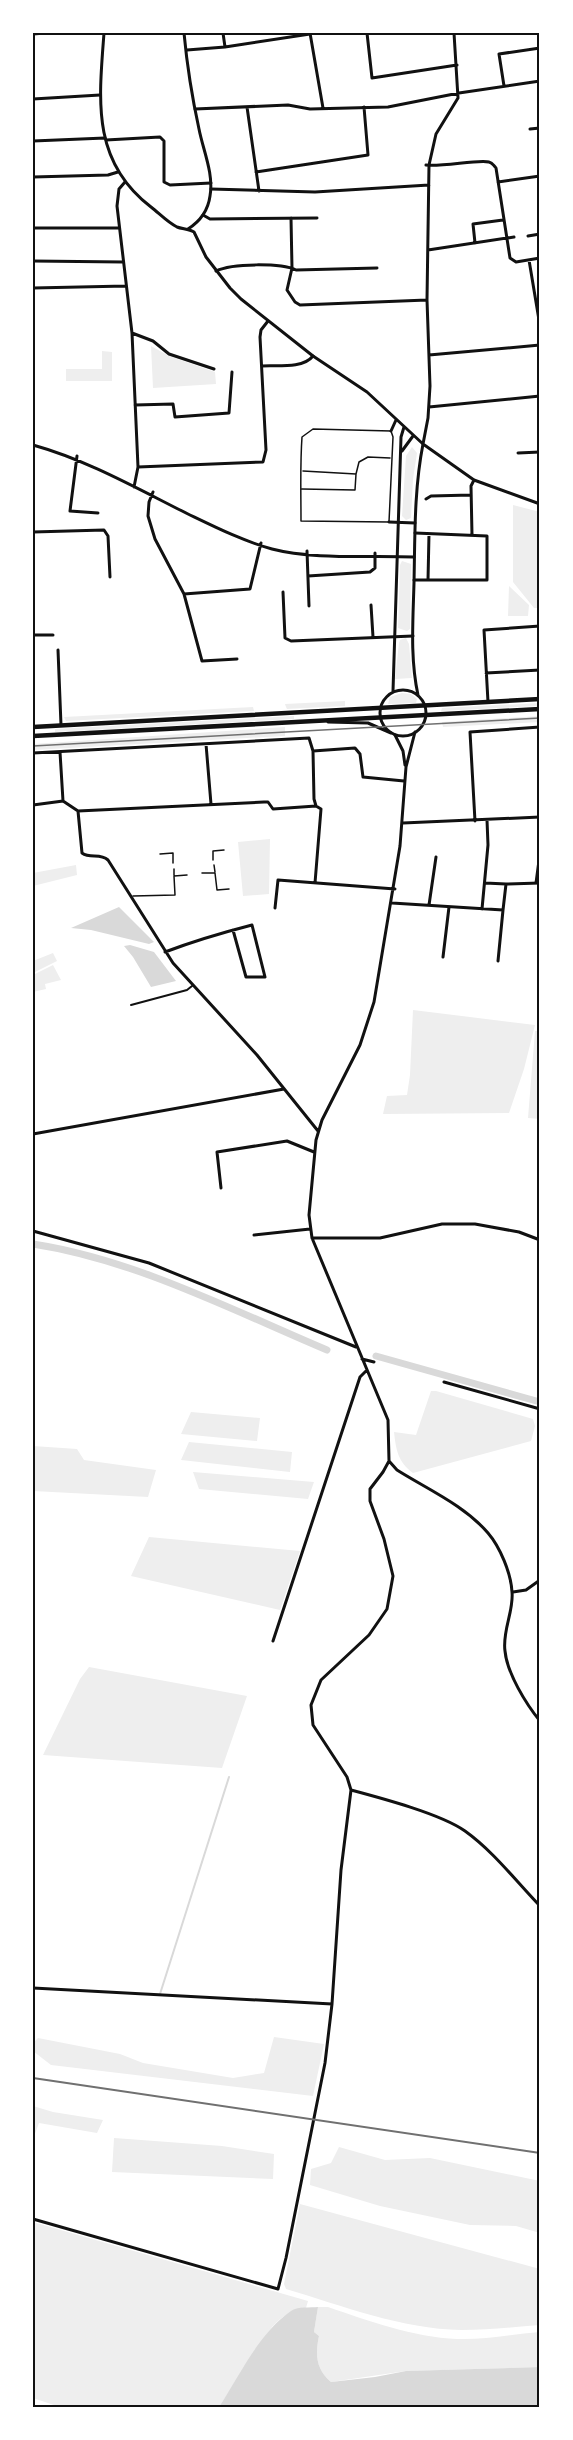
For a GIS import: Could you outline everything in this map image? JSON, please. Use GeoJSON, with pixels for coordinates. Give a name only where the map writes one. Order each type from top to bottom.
{"type":"FeatureCollection","features":[{"type":"Feature","properties":{"kind":"main road"},"geometry":{"type":"LineString","coordinates":[[33,727],[540,699]]}},
{"type":"Feature","properties":{"kind":"main road"},"geometry":{"type":"LineString","coordinates":[[33,736],[540,709]]}},
{"type":"Feature","properties":{"kind":"street"},"geometry":{"type":"LineString","coordinates":[[33,34],[45,33]]}},
{"type":"Feature","properties":{"kind":"street"},"geometry":{"type":"LineString","coordinates":[[104,33],[100,116],[118,172],[139,198],[178,227],[188,229],[196,235],[206,257],[230,288],[313,356],[367,392],[423,444],[474,480],[540,504]]}},
{"type":"Feature","properties":{"kind":"street"},"geometry":{"type":"LineString","coordinates":[[184,33],[195,109],[211,183],[210,199],[203,215],[188,229]]}},
{"type":"Feature","properties":{"kind":"street"},"geometry":{"type":"LineString","coordinates":[[223,33],[225,47]]}},
{"type":"Feature","properties":{"kind":"street"},"geometry":{"type":"LineString","coordinates":[[187,50],[225,47],[310,33],[323,108]]}},
{"type":"Feature","properties":{"kind":"street"},"geometry":{"type":"LineString","coordinates":[[367,33],[372,78],[457,65]]}},
{"type":"Feature","properties":{"kind":"street"},"geometry":{"type":"LineString","coordinates":[[320,722],[368,723],[395,735],[405,736],[415,732],[423,724],[426,716],[425,705],[418,695],[413,664],[413,636],[417,477],[429,406],[428,165],[436,134],[459,93],[454,33]]}},
{"type":"Feature","properties":{"kind":"street"},"geometry":{"type":"LineString","coordinates":[[504,86],[499,54],[540,48]]}},
{"type":"Feature","properties":{"kind":"street"},"geometry":{"type":"LineString","coordinates":[[195,109],[288,105],[323,108],[388,107],[459,93],[540,81]]}},
{"type":"Feature","properties":{"kind":"street"},"geometry":{"type":"LineString","coordinates":[[33,99],[100,95]]}},
{"type":"Feature","properties":{"kind":"street"},"geometry":{"type":"LineString","coordinates":[[247,107],[259,191]]}},
{"type":"Feature","properties":{"kind":"street"},"geometry":{"type":"LineString","coordinates":[[256,171],[368,155],[364,107]]}},
{"type":"Feature","properties":{"kind":"street"},"geometry":{"type":"LineString","coordinates":[[530,129],[540,128]]}},
{"type":"Feature","properties":{"kind":"street"},"geometry":{"type":"LineString","coordinates":[[33,141],[160,137],[164,141],[164,182],[170,185],[211,183]]}},
{"type":"Feature","properties":{"kind":"street"},"geometry":{"type":"LineString","coordinates":[[428,165],[489,162],[496,168],[503,220],[512,261],[540,258]]}},
{"type":"Feature","properties":{"kind":"street"},"geometry":{"type":"LineString","coordinates":[[33,177],[108,175],[118,172]]}},
{"type":"Feature","properties":{"kind":"street"},"geometry":{"type":"LineString","coordinates":[[498,182],[540,176]]}},
{"type":"Feature","properties":{"kind":"street"},"geometry":{"type":"LineString","coordinates":[[125,182],[117,196],[132,333],[138,468],[134,487]]}},
{"type":"Feature","properties":{"kind":"street"},"geometry":{"type":"LineString","coordinates":[[211,189],[315,192],[429,185]]}},
{"type":"Feature","properties":{"kind":"street"},"geometry":{"type":"LineString","coordinates":[[203,215],[210,219],[316,218]]}},
{"type":"Feature","properties":{"kind":"street"},"geometry":{"type":"LineString","coordinates":[[291,218],[292,268],[287,290],[295,302],[300,305],[427,300]]}},
{"type":"Feature","properties":{"kind":"street"},"geometry":{"type":"LineString","coordinates":[[476,243],[473,224],[503,220]]}},
{"type":"Feature","properties":{"kind":"street"},"geometry":{"type":"LineString","coordinates":[[33,228],[119,228]]}},
{"type":"Feature","properties":{"kind":"street"},"geometry":{"type":"LineString","coordinates":[[528,236],[540,234]]}},
{"type":"Feature","properties":{"kind":"street"},"geometry":{"type":"LineString","coordinates":[[428,250],[514,237]]}},
{"type":"Feature","properties":{"kind":"street"},"geometry":{"type":"LineString","coordinates":[[530,260],[540,326]]}},
{"type":"Feature","properties":{"kind":"street"},"geometry":{"type":"LineString","coordinates":[[33,261],[123,262]]}},
{"type":"Feature","properties":{"kind":"street"},"geometry":{"type":"LineString","coordinates":[[216,271],[230,267],[285,266],[296,270],[377,268]]}},
{"type":"Feature","properties":{"kind":"street"},"geometry":{"type":"LineString","coordinates":[[33,288],[126,286]]}},
{"type":"Feature","properties":{"kind":"street"},"geometry":{"type":"LineString","coordinates":[[138,468],[263,462],[266,450],[260,337],[261,330],[268,321]]}},
{"type":"Feature","properties":{"kind":"street"},"geometry":{"type":"LineString","coordinates":[[132,333],[153,340],[169,354],[214,369]]}},
{"type":"Feature","properties":{"kind":"street"},"geometry":{"type":"LineString","coordinates":[[429,355],[540,345]]}},
{"type":"Feature","properties":{"kind":"street"},"geometry":{"type":"LineString","coordinates":[[262,366],[299,364],[313,356]]}},
{"type":"Feature","properties":{"kind":"street"},"geometry":{"type":"LineString","coordinates":[[135,405],[173,404],[175,417],[229,413],[232,372]]}},
{"type":"Feature","properties":{"kind":"street"},"geometry":{"type":"LineString","coordinates":[[429,406],[540,396]]}},
{"type":"Feature","properties":{"kind":"street"},"geometry":{"type":"LineString","coordinates":[[391,430],[396,420]]}},
{"type":"Feature","properties":{"kind":"street"},"geometry":{"type":"LineString","coordinates":[[393,691],[404,427]]}},
{"type":"Feature","properties":{"kind":"street"},"geometry":{"type":"LineString","coordinates":[[402,452],[414,436]]}},
{"type":"Feature","properties":{"kind":"street"},"geometry":{"type":"LineString","coordinates":[[33,445],[76,458],[239,538],[261,545],[286,552],[414,556]]}},
{"type":"Feature","properties":{"kind":"street"},"geometry":{"type":"LineString","coordinates":[[518,453],[540,452]]}},
{"type":"Feature","properties":{"kind":"street"},"geometry":{"type":"LineString","coordinates":[[76,458],[70,511],[98,513]]}},
{"type":"Feature","properties":{"kind":"street"},"geometry":{"type":"LineString","coordinates":[[472,536],[471,495],[474,480]]}},
{"type":"Feature","properties":{"kind":"street"},"geometry":{"type":"LineString","coordinates":[[152,494],[148,516],[154,539],[183,594],[202,661],[237,659]]}},
{"type":"Feature","properties":{"kind":"street"},"geometry":{"type":"LineString","coordinates":[[426,499],[432,496],[471,495]]}},
{"type":"Feature","properties":{"kind":"street"},"geometry":{"type":"LineString","coordinates":[[389,522],[415,523]]}},
{"type":"Feature","properties":{"kind":"street"},"geometry":{"type":"LineString","coordinates":[[33,532],[104,530],[108,536],[110,577]]}},
{"type":"Feature","properties":{"kind":"street"},"geometry":{"type":"LineString","coordinates":[[414,580],[486,580],[487,536],[415,533]]}},
{"type":"Feature","properties":{"kind":"street"},"geometry":{"type":"LineString","coordinates":[[428,580],[429,534]]}},
{"type":"Feature","properties":{"kind":"street"},"geometry":{"type":"LineString","coordinates":[[183,594],[250,589],[261,545]]}},
{"type":"Feature","properties":{"kind":"street"},"geometry":{"type":"LineString","coordinates":[[307,553],[309,606]]}},
{"type":"Feature","properties":{"kind":"street"},"geometry":{"type":"LineString","coordinates":[[308,576],[370,572],[375,568],[375,554]]}},
{"type":"Feature","properties":{"kind":"street"},"geometry":{"type":"LineString","coordinates":[[284,592],[285,638],[291,641],[413,636]]}},
{"type":"Feature","properties":{"kind":"street"},"geometry":{"type":"LineString","coordinates":[[371,604],[373,637]]}},
{"type":"Feature","properties":{"kind":"street"},"geometry":{"type":"LineString","coordinates":[[488,702],[484,630],[540,626]]}},
{"type":"Feature","properties":{"kind":"street"},"geometry":{"type":"LineString","coordinates":[[33,635],[53,635]]}},
{"type":"Feature","properties":{"kind":"street"},"geometry":{"type":"LineString","coordinates":[[58,650],[61,725]]}},
{"type":"Feature","properties":{"kind":"street"},"geometry":{"type":"LineString","coordinates":[[486,673],[540,670]]}},
{"type":"Feature","properties":{"kind":"street"},"geometry":{"type":"LineString","coordinates":[[391,733],[380,718],[380,708],[385,697],[393,691],[409,690],[418,695]]}},
{"type":"Feature","properties":{"kind":"street"},"geometry":{"type":"LineString","coordinates":[[474,820],[470,732],[540,728]]}},
{"type":"Feature","properties":{"kind":"street"},"geometry":{"type":"LineString","coordinates":[[33,2218],[278,2289],[325,2063],[332,2004],[337,1905],[351,1790],[347,1776],[313,1725],[311,1705],[321,1680],[369,1635],[387,1610],[393,1576],[370,1495],[370,1488],[389,1461],[388,1420],[312,1238],[309,1215],[314,1152],[318,1132],[371,1017],[393,903],[403,823],[404,781],[415,732]]}},
{"type":"Feature","properties":{"kind":"street"},"geometry":{"type":"LineString","coordinates":[[395,735],[403,751],[406,767]]}},
{"type":"Feature","properties":{"kind":"street"},"geometry":{"type":"LineString","coordinates":[[33,753],[309,738],[313,751],[316,806]]}},
{"type":"Feature","properties":{"kind":"street"},"geometry":{"type":"LineString","coordinates":[[206,744],[211,804]]}},
{"type":"Feature","properties":{"kind":"street"},"geometry":{"type":"LineString","coordinates":[[313,751],[355,748],[360,754],[363,777],[404,781]]}},
{"type":"Feature","properties":{"kind":"street"},"geometry":{"type":"LineString","coordinates":[[60,752],[63,801]]}},
{"type":"Feature","properties":{"kind":"street"},"geometry":{"type":"LineString","coordinates":[[33,805],[63,801],[78,811],[268,802],[273,809],[316,806],[321,809],[321,821],[315,883]]}},
{"type":"Feature","properties":{"kind":"street"},"geometry":{"type":"LineString","coordinates":[[78,811],[82,853],[86,856],[100,856],[108,860],[165,952],[192,986],[257,1055],[318,1132]]}},
{"type":"Feature","properties":{"kind":"street"},"geometry":{"type":"LineString","coordinates":[[403,823],[540,817]]}},
{"type":"Feature","properties":{"kind":"street"},"geometry":{"type":"LineString","coordinates":[[482,909],[488,845],[487,820]]}},
{"type":"Feature","properties":{"kind":"street"},"geometry":{"type":"LineString","coordinates":[[485,883],[538,883],[540,853]]}},
{"type":"Feature","properties":{"kind":"street"},"geometry":{"type":"LineString","coordinates":[[429,905],[436,858]]}},
{"type":"Feature","properties":{"kind":"street"},"geometry":{"type":"LineString","coordinates":[[275,909],[278,880],[395,889]]}},
{"type":"Feature","properties":{"kind":"street"},"geometry":{"type":"LineString","coordinates":[[498,961],[506,884]]}},
{"type":"Feature","properties":{"kind":"street"},"geometry":{"type":"LineString","coordinates":[[393,903],[503,910]]}},
{"type":"Feature","properties":{"kind":"street"},"geometry":{"type":"LineString","coordinates":[[443,957],[449,907]]}},
{"type":"Feature","properties":{"kind":"street"},"geometry":{"type":"LineString","coordinates":[[165,952],[209,935],[252,925],[265,977],[246,977],[233,930]]}},
{"type":"Feature","properties":{"kind":"street"},"geometry":{"type":"LineString","coordinates":[[131,1005],[188,990],[192,986]]}},
{"type":"Feature","properties":{"kind":"street"},"geometry":{"type":"LineString","coordinates":[[33,1134],[284,1089]]}},
{"type":"Feature","properties":{"kind":"street"},"geometry":{"type":"LineString","coordinates":[[221,1188],[217,1152],[287,1141],[314,1152]]}},
{"type":"Feature","properties":{"kind":"street"},"geometry":{"type":"LineString","coordinates":[[312,1238],[380,1238],[442,1224],[475,1224],[519,1232],[540,1240]]}},
{"type":"Feature","properties":{"kind":"street"},"geometry":{"type":"LineString","coordinates":[[254,1235],[310,1229]]}},
{"type":"Feature","properties":{"kind":"street"},"geometry":{"type":"LineString","coordinates":[[33,1231],[149,1263],[356,1347]]}},
{"type":"Feature","properties":{"kind":"street"},"geometry":{"type":"LineString","coordinates":[[362,1359],[374,1362]]}},
{"type":"Feature","properties":{"kind":"street"},"geometry":{"type":"LineString","coordinates":[[273,1641],[360,1377],[367,1370]]}},
{"type":"Feature","properties":{"kind":"street"},"geometry":{"type":"LineString","coordinates":[[444,1382],[540,1409]]}},
{"type":"Feature","properties":{"kind":"street"},"geometry":{"type":"LineString","coordinates":[[389,1461],[397,1470],[461,1509],[489,1534],[506,1566],[513,1592],[506,1627],[505,1652],[527,1704],[540,1721]]}},
{"type":"Feature","properties":{"kind":"street"},"geometry":{"type":"LineString","coordinates":[[513,1592],[526,1590],[540,1580]]}},
{"type":"Feature","properties":{"kind":"street"},"geometry":{"type":"LineString","coordinates":[[351,1790],[428,1814],[464,1830],[494,1857],[540,1906]]}},
{"type":"Feature","properties":{"kind":"street"},"geometry":{"type":"LineString","coordinates":[[33,1988],[332,2004]]}},
{"type":"Feature","properties":{"kind":"lane"},"geometry":{"type":"LineString","coordinates":[[391,430],[393,437],[389,522],[301,520],[302,437],[308,431],[391,430]]}},
{"type":"Feature","properties":{"kind":"lane"},"geometry":{"type":"LineString","coordinates":[[302,489],[355,490],[359,462],[368,457],[392,458]]}},
{"type":"Feature","properties":{"kind":"lane"},"geometry":{"type":"LineString","coordinates":[[302,471],[356,474]]}},
{"type":"Feature","properties":{"kind":"lane"},"geometry":{"type":"LineString","coordinates":[[213,860],[213,851],[224,850]]}},
{"type":"Feature","properties":{"kind":"lane"},"geometry":{"type":"LineString","coordinates":[[160,854],[172,854],[173,863]]}},
{"type":"Feature","properties":{"kind":"lane"},"geometry":{"type":"LineString","coordinates":[[214,866],[217,890],[229,889]]}},
{"type":"Feature","properties":{"kind":"lane"},"geometry":{"type":"LineString","coordinates":[[132,896],[175,895],[174,869]]}},
{"type":"Feature","properties":{"kind":"lane"},"geometry":{"type":"LineString","coordinates":[[202,873],[215,873]]}},
{"type":"Feature","properties":{"kind":"lane"},"geometry":{"type":"LineString","coordinates":[[174,876],[187,875]]}},
{"type":"Feature","properties":{"kind":"shaded area"},"geometry":{"type":"Polygon","coordinates":[[[151,346],[169,356],[215,372],[216,384],[153,388],[151,346]]]}},
{"type":"Feature","properties":{"kind":"shaded area"},"geometry":{"type":"Polygon","coordinates":[[[102,351],[112,352],[112,381],[66,381],[66,369],[102,369],[102,351]]]}},
{"type":"Feature","properties":{"kind":"shaded area"},"geometry":{"type":"Polygon","coordinates":[[[412,447],[417,453],[411,518],[406,520],[402,516],[406,456],[412,447]]]}},
{"type":"Feature","properties":{"kind":"shaded area"},"geometry":{"type":"Polygon","coordinates":[[[513,505],[540,512],[538,558],[540,559],[540,608],[534,608],[513,582],[513,505]]]}},
{"type":"Feature","properties":{"kind":"shaded area"},"geometry":{"type":"Polygon","coordinates":[[[402,561],[411,564],[410,629],[407,631],[398,628],[402,561]]]}},
{"type":"Feature","properties":{"kind":"shaded area"},"geometry":{"type":"Polygon","coordinates":[[[509,586],[529,605],[528,616],[508,616],[509,586]]]}},
{"type":"Feature","properties":{"kind":"shaded area"},"geometry":{"type":"Polygon","coordinates":[[[406,638],[409,644],[412,678],[395,679],[399,643],[400,640],[406,638]]]}},
{"type":"Feature","properties":{"kind":"shaded area"},"geometry":{"type":"Polygon","coordinates":[[[402,693],[411,694],[417,699],[416,703],[388,704],[390,697],[402,693]]]}},
{"type":"Feature","properties":{"kind":"shaded area"},"geometry":{"type":"Polygon","coordinates":[[[345,701],[345,706],[287,709],[285,704],[345,701]]]}},
{"type":"Feature","properties":{"kind":"shaded area"},"geometry":{"type":"Polygon","coordinates":[[[540,703],[540,706],[441,711],[442,708],[540,703]]]}},
{"type":"Feature","properties":{"kind":"shaded area"},"geometry":{"type":"Polygon","coordinates":[[[253,707],[254,711],[66,721],[64,717],[253,707]]]}},
{"type":"Feature","properties":{"kind":"shaded area"},"geometry":{"type":"Polygon","coordinates":[[[294,716],[294,719],[55,732],[55,729],[294,716]]]}},
{"type":"Feature","properties":{"kind":"shaded area"},"geometry":{"type":"Polygon","coordinates":[[[540,716],[540,722],[443,727],[442,722],[540,716]]]}},
{"type":"Feature","properties":{"kind":"shaded area"},"geometry":{"type":"Polygon","coordinates":[[[285,727],[285,736],[33,750],[33,744],[285,727]]]}},
{"type":"Feature","properties":{"kind":"shaded area"},"geometry":{"type":"Polygon","coordinates":[[[270,839],[269,894],[243,896],[238,842],[270,839]]]}},
{"type":"Feature","properties":{"kind":"shaded area"},"geometry":{"type":"Polygon","coordinates":[[[76,865],[77,875],[33,886],[33,873],[76,865]]]}},
{"type":"Feature","properties":{"kind":"shaded area"},"geometry":{"type":"Polygon","coordinates":[[[119,907],[154,942],[149,944],[91,930],[71,928],[119,907]]]}},
{"type":"Feature","properties":{"kind":"shaded area"},"geometry":{"type":"Polygon","coordinates":[[[130,945],[154,952],[176,981],[151,987],[124,946],[130,945]]]}},
{"type":"Feature","properties":{"kind":"shaded area"},"geometry":{"type":"Polygon","coordinates":[[[53,953],[57,961],[33,973],[33,961],[53,953]]]}},
{"type":"Feature","properties":{"kind":"shaded area"},"geometry":{"type":"Polygon","coordinates":[[[53,965],[61,980],[45,984],[46,989],[33,992],[33,975],[53,965]]]}},
{"type":"Feature","properties":{"kind":"shaded area"},"geometry":{"type":"Polygon","coordinates":[[[413,1010],[535,1025],[524,1069],[509,1113],[383,1114],[387,1096],[407,1095],[413,1010]]]}},
{"type":"Feature","properties":{"kind":"shaded area"},"geometry":{"type":"Polygon","coordinates":[[[535,1031],[540,1031],[540,1119],[528,1118],[535,1031]]]}},
{"type":"Feature","properties":{"kind":"shaded area"},"geometry":{"type":"Polygon","coordinates":[[[431,1391],[533,1419],[535,1426],[531,1441],[413,1473],[399,1455],[394,1432],[416,1435],[431,1391]]]}},
{"type":"Feature","properties":{"kind":"shaded area"},"geometry":{"type":"Polygon","coordinates":[[[191,1412],[260,1418],[257,1441],[181,1434],[191,1412]]]}},
{"type":"Feature","properties":{"kind":"shaded area"},"geometry":{"type":"Polygon","coordinates":[[[189,1442],[292,1452],[290,1472],[181,1460],[189,1442]]]}},
{"type":"Feature","properties":{"kind":"shaded area"},"geometry":{"type":"Polygon","coordinates":[[[33,1446],[77,1449],[84,1460],[156,1470],[148,1497],[33,1491],[33,1446]]]}},
{"type":"Feature","properties":{"kind":"shaded area"},"geometry":{"type":"Polygon","coordinates":[[[193,1472],[314,1482],[308,1499],[199,1489],[193,1472]]]}},
{"type":"Feature","properties":{"kind":"shaded area"},"geometry":{"type":"Polygon","coordinates":[[[149,1537],[300,1551],[280,1610],[131,1576],[149,1537]]]}},
{"type":"Feature","properties":{"kind":"shaded area"},"geometry":{"type":"Polygon","coordinates":[[[89,1667],[247,1696],[222,1768],[43,1755],[80,1679],[89,1667]]]}},
{"type":"Feature","properties":{"kind":"shaded area"},"geometry":{"type":"Polygon","coordinates":[[[274,2037],[324,2044],[313,2096],[51,2065],[33,2051],[33,2043],[38,2038],[120,2054],[143,2063],[233,2078],[264,2073],[274,2037]]]}},
{"type":"Feature","properties":{"kind":"shaded area"},"geometry":{"type":"Polygon","coordinates":[[[33,2106],[53,2112],[103,2120],[97,2133],[39,2123],[33,2139],[33,2106]]]}},
{"type":"Feature","properties":{"kind":"shaded area"},"geometry":{"type":"Polygon","coordinates":[[[114,2138],[222,2146],[274,2154],[273,2179],[112,2172],[114,2138]]]}},
{"type":"Feature","properties":{"kind":"shaded area"},"geometry":{"type":"Polygon","coordinates":[[[339,2147],[385,2160],[430,2158],[540,2181],[540,2233],[516,2226],[470,2225],[380,2206],[310,2185],[311,2169],[331,2163],[339,2147]]]}},
{"type":"Feature","properties":{"kind":"shaded area"},"geometry":{"type":"Polygon","coordinates":[[[300,2204],[540,2269],[540,2325],[461,2330],[417,2326],[373,2316],[286,2289],[284,2284],[300,2204]]]}},
{"type":"Feature","properties":{"kind":"shaded area"},"geometry":{"type":"Polygon","coordinates":[[[33,2222],[308,2301],[306,2308],[287,2315],[272,2327],[219,2407],[60,2407],[33,2398],[33,2222]]]}},
{"type":"Feature","properties":{"kind":"shaded area"},"geometry":{"type":"Polygon","coordinates":[[[318,2307],[328,2307],[391,2328],[441,2338],[478,2339],[540,2332],[540,2367],[406,2371],[331,2382],[322,2372],[318,2361],[319,2336],[314,2332],[318,2307]]]}},
{"type":"Feature","properties":{"kind":"shaded area"},"geometry":{"type":"Polygon","coordinates":[[[318,2307],[314,2332],[319,2336],[318,2361],[322,2372],[331,2382],[406,2371],[540,2367],[540,2407],[219,2407],[251,2355],[269,2331],[294,2309],[318,2307]]]}},
{"type":"Feature","properties":{"kind":"waterway"},"geometry":{"type":"LineString","coordinates":[[33,1244],[109,1262],[146,1274],[327,1350]]}},
{"type":"Feature","properties":{"kind":"waterway"},"geometry":{"type":"LineString","coordinates":[[376,1356],[540,1402]]}},
{"type":"Feature","properties":{"kind":"waterway"},"geometry":{"type":"LineString","coordinates":[[160,1994],[229,1777]]}},
{"type":"Feature","properties":{"kind":"tram line"},"geometry":{"type":"LineString","coordinates":[[33,746],[540,718]]}},
{"type":"Feature","properties":{"kind":"railway"},"geometry":{"type":"LineString","coordinates":[[33,2078],[540,2153]]}}]}
